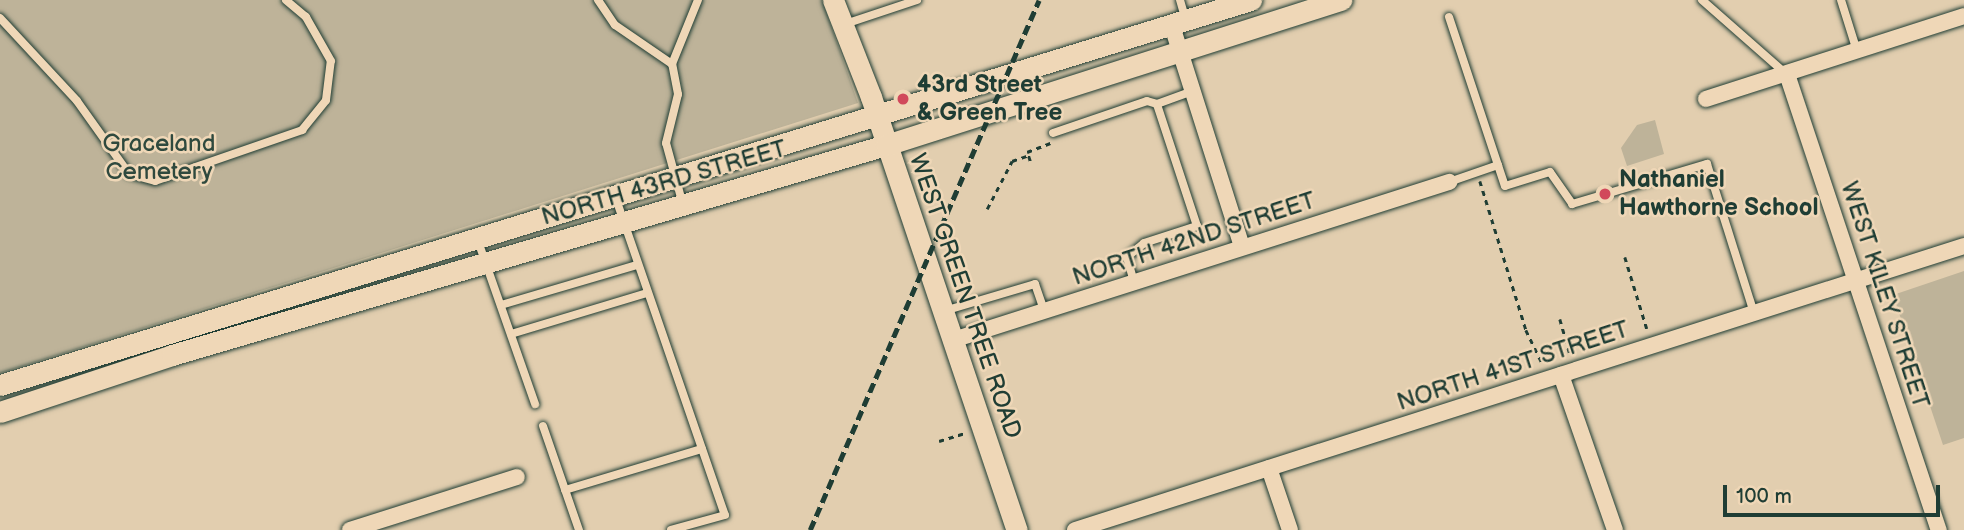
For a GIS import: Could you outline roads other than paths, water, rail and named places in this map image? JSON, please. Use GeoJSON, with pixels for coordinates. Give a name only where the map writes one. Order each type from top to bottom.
{"type":"FeatureCollection","features":[{"type":"Feature","properties":{"kind":"main road","name":"WEST GREEN TREE ROAD"},"geometry":{"type":"LineString","coordinates":[[833,0],[878,118],[1017,530]]}},
{"type":"Feature","properties":{"kind":"main road","name":"NORTH 43RD STREET"},"geometry":{"type":"LineString","coordinates":[[0,385],[878,118],[1251,0]]}},
{"type":"Feature","properties":{"kind":"main road","name":"NORTH 43RD STREET"},"geometry":{"type":"LineString","coordinates":[[0,412],[172,355],[886,145],[1180,51],[1316,4],[1341,0]]}},
{"type":"Feature","properties":{"kind":"street"},"geometry":{"type":"LineString","coordinates":[[1706,99],[1964,16]]}},
{"type":"Feature","properties":{"kind":"street"},"geometry":{"type":"LineString","coordinates":[[1179,23],[1180,51],[1242,247]]}},
{"type":"Feature","properties":{"kind":"street","name":"WEST KILEY STREET"},"geometry":{"type":"LineString","coordinates":[[1787,74],[1939,530]]}},
{"type":"Feature","properties":{"kind":"street","name":"NORTH 42ND STREET"},"geometry":{"type":"LineString","coordinates":[[953,340],[1449,182]]}},
{"type":"Feature","properties":{"kind":"street","name":"NORTH 41ST STREET"},"geometry":{"type":"LineString","coordinates":[[1075,530],[1964,246]]}},
{"type":"Feature","properties":{"kind":"street"},"geometry":{"type":"LineString","coordinates":[[1561,375],[1615,530]]}},
{"type":"Feature","properties":{"kind":"street"},"geometry":{"type":"LineString","coordinates":[[1269,468],[1290,530]]}},
{"type":"Feature","properties":{"kind":"street"},"geometry":{"type":"LineString","coordinates":[[349,530],[517,477]]}},
{"type":"Feature","properties":{"kind":"lane"},"geometry":{"type":"LineString","coordinates":[[0,18],[77,101],[129,174],[155,181],[302,130],[326,100],[331,61],[306,17],[286,0]]}},
{"type":"Feature","properties":{"kind":"lane"},"geometry":{"type":"LineString","coordinates":[[598,0],[615,25],[672,64]]}},
{"type":"Feature","properties":{"kind":"lane"},"geometry":{"type":"LineString","coordinates":[[683,205],[666,143],[678,94],[672,64],[698,0]]}},
{"type":"Feature","properties":{"kind":"lane"},"geometry":{"type":"LineString","coordinates":[[842,25],[917,0]]}},
{"type":"Feature","properties":{"kind":"lane"},"geometry":{"type":"LineString","coordinates":[[1179,23],[1180,0]]}},
{"type":"Feature","properties":{"kind":"lane"},"geometry":{"type":"LineString","coordinates":[[1702,0],[1787,74]]}},
{"type":"Feature","properties":{"kind":"lane"},"geometry":{"type":"LineString","coordinates":[[1841,0],[1857,51]]}},
{"type":"Feature","properties":{"kind":"lane"},"geometry":{"type":"LineString","coordinates":[[1449,18],[1505,186],[1550,172],[1572,204],[1707,164],[1754,313]]}},
{"type":"Feature","properties":{"kind":"lane"},"geometry":{"type":"LineString","coordinates":[[1053,132],[1147,101],[1157,104],[1193,91]]}},
{"type":"Feature","properties":{"kind":"lane"},"geometry":{"type":"LineString","coordinates":[[1134,282],[1127,257],[1144,243],[1197,226],[1157,104]]}},
{"type":"Feature","properties":{"kind":"lane"},"geometry":{"type":"LineString","coordinates":[[1449,182],[1498,165]]}},
{"type":"Feature","properties":{"kind":"lane"},"geometry":{"type":"LineString","coordinates":[[615,196],[622,223],[725,515],[671,530]]}},
{"type":"Feature","properties":{"kind":"lane"},"geometry":{"type":"LineString","coordinates":[[477,238],[535,404]]}},
{"type":"Feature","properties":{"kind":"lane"},"geometry":{"type":"LineString","coordinates":[[500,305],[637,265]]}},
{"type":"Feature","properties":{"kind":"lane"},"geometry":{"type":"LineString","coordinates":[[943,312],[1035,284],[1044,310]]}},
{"type":"Feature","properties":{"kind":"lane"},"geometry":{"type":"LineString","coordinates":[[510,334],[647,293]]}},
{"type":"Feature","properties":{"kind":"lane"},"geometry":{"type":"LineString","coordinates":[[165,334],[172,355]]}},
{"type":"Feature","properties":{"kind":"lane"},"geometry":{"type":"LineString","coordinates":[[543,426],[579,530]]}},
{"type":"Feature","properties":{"kind":"lane"},"geometry":{"type":"LineString","coordinates":[[565,490],[702,449]]}},
{"type":"Feature","properties":{"kind":"railway"},"geometry":{"type":"LineString","coordinates":[[810,530],[1039,0]]}},
{"type":"Feature","properties":{"kind":"place","name":"43rd Street & Green Tree"},"geometry":{"type":"Point","coordinates":[903,99]}},
{"type":"Feature","properties":{"kind":"place","name":"Nathaniel Hawthorne School"},"geometry":{"type":"Point","coordinates":[1605,194]}},
{"type":"Feature","properties":{"kind":"park label","name":"Graceland Cemetery"},"geometry":{"type":"Point","coordinates":[159,158]}}]}
